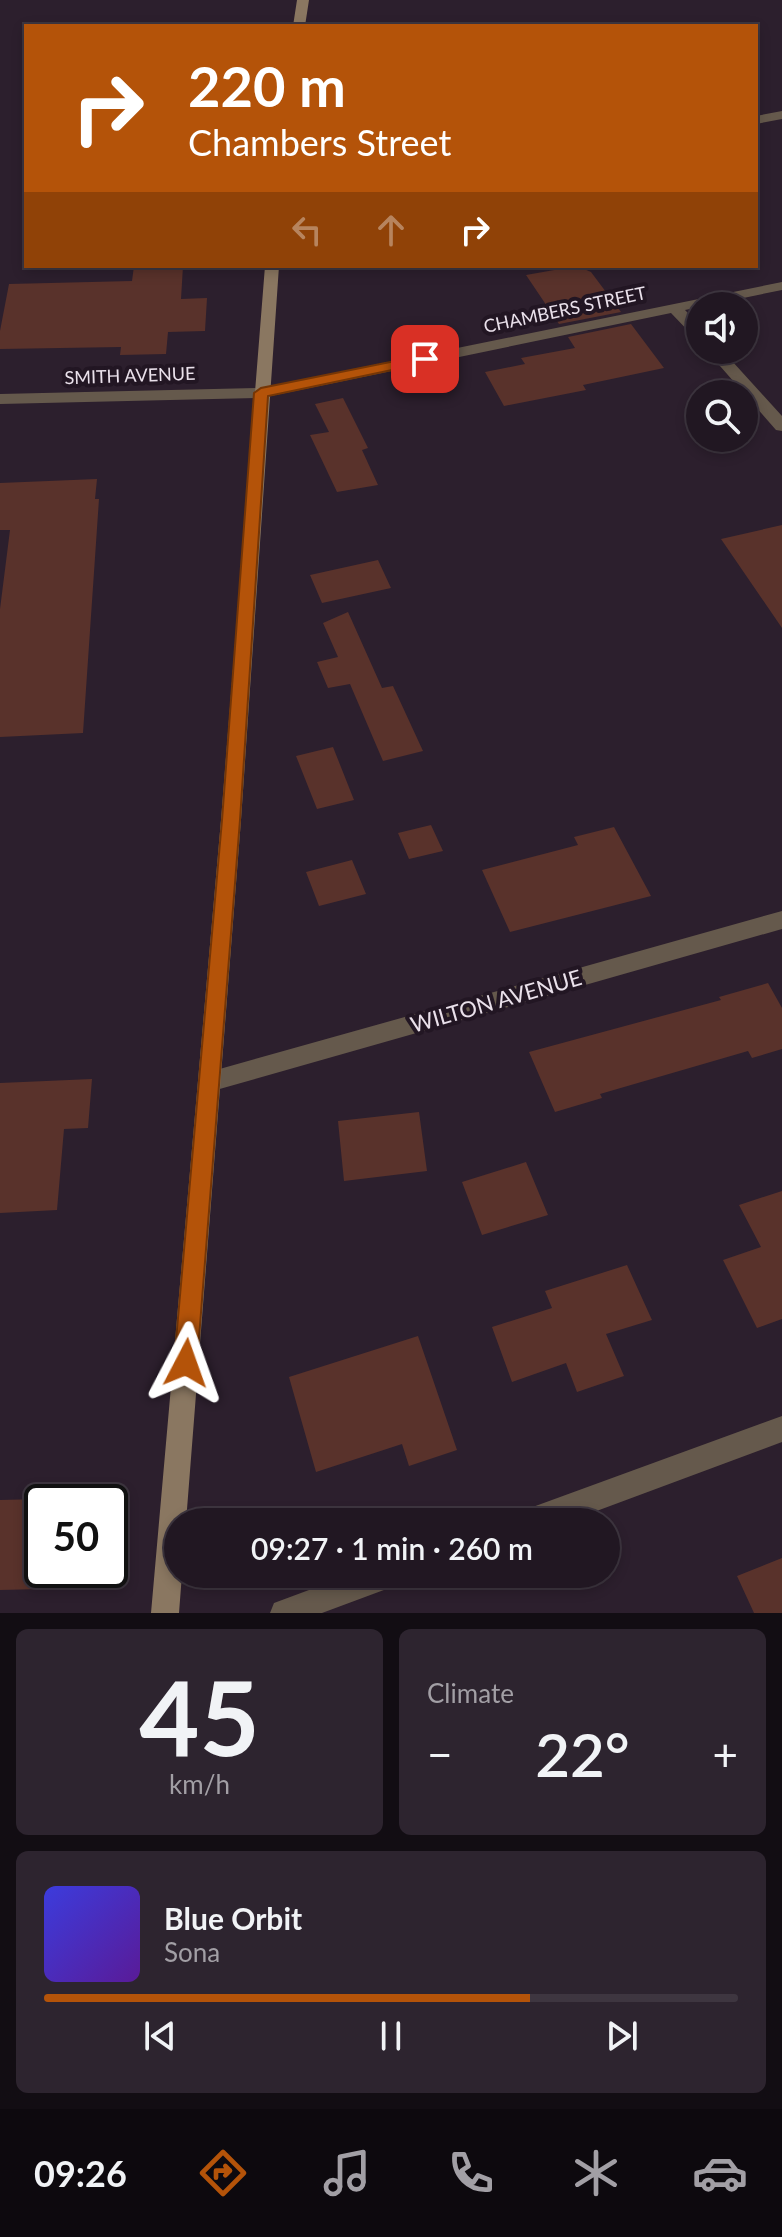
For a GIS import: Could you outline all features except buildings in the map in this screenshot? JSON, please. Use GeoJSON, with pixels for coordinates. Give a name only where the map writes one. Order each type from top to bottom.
{"type":"FeatureCollection","features":[{"type":"Feature","properties":{"kind":"main road"},"geometry":{"type":"LineString","coordinates":[[299,24],[303,0]]}},
{"type":"Feature","properties":{"kind":"main road"},"geometry":{"type":"LineString","coordinates":[[165,1613],[272,268]]}},
{"type":"Feature","properties":{"kind":"street"},"geometry":{"type":"LineString","coordinates":[[758,120],[782,115]]}},
{"type":"Feature","properties":{"kind":"street","name":"CHAMBERS STREET"},"geometry":{"type":"LineString","coordinates":[[261,393],[782,286]]}},
{"type":"Feature","properties":{"kind":"street"},"geometry":{"type":"LineString","coordinates":[[674,308],[686,320]]}},
{"type":"Feature","properties":{"kind":"street"},"geometry":{"type":"LineString","coordinates":[[727,364],[782,426]]}},
{"type":"Feature","properties":{"kind":"street","name":"SMITH AVENUE"},"geometry":{"type":"LineString","coordinates":[[0,399],[261,393]]}},
{"type":"Feature","properties":{"kind":"street","name":"WILTON AVENUE"},"geometry":{"type":"LineString","coordinates":[[209,1082],[782,920]]}},
{"type":"Feature","properties":{"kind":"street"},"geometry":{"type":"LineString","coordinates":[[568,1508],[782,1429]]}},
{"type":"Feature","properties":{"kind":"street"},"geometry":{"type":"LineString","coordinates":[[284,1613],[352,1588]]}},
{"type":"Feature","properties":{"kind":"route"},"geometry":{"type":"LineString","coordinates":[[186,1363],[231,820],[261,393],[425,359]]}}]}
